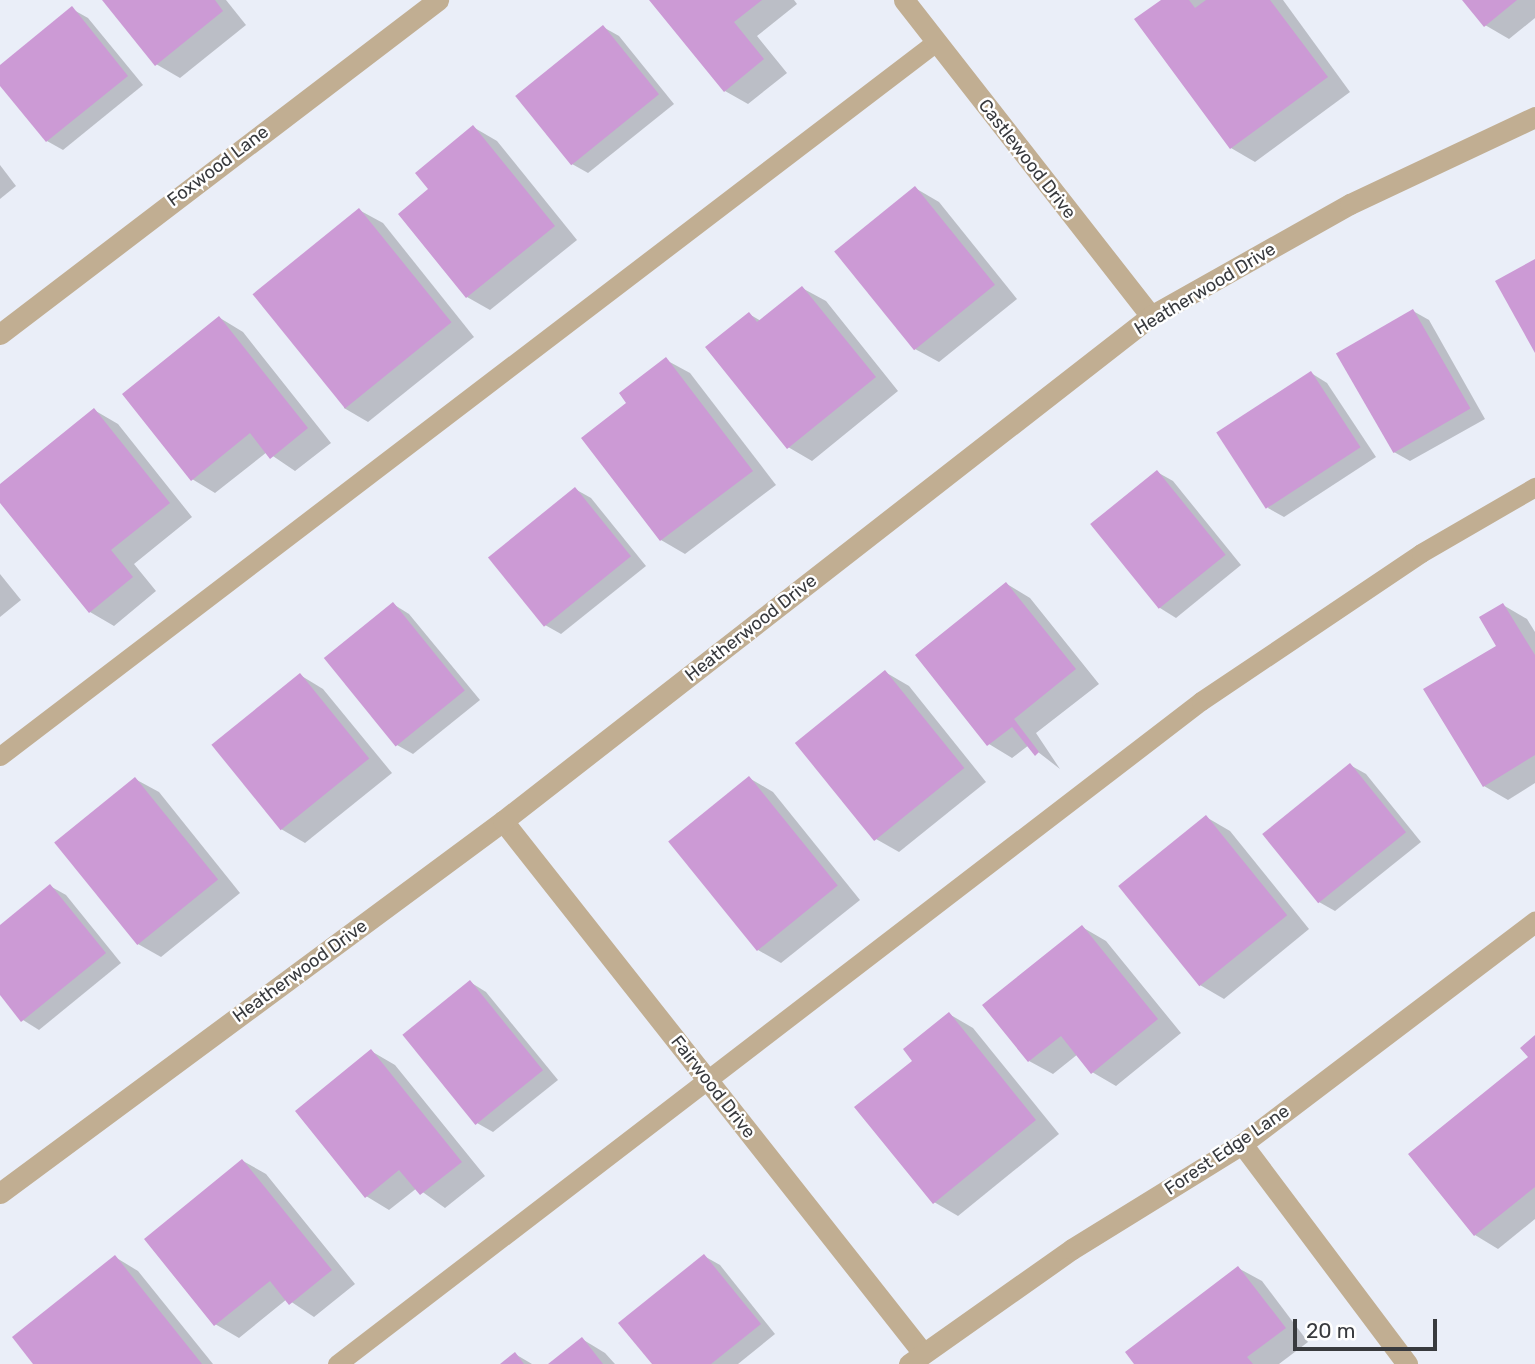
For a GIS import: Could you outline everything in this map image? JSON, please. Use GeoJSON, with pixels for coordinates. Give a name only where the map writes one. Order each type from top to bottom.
{"type":"FeatureCollection","features":[{"type":"Feature","properties":{"kind":"street","name":"Foxwood Lane"},"geometry":{"type":"LineString","coordinates":[[0,334],[438,0]]}},
{"type":"Feature","properties":{"kind":"street","name":"Castlewood Drive"},"geometry":{"type":"LineString","coordinates":[[904,0],[1152,316]]}},
{"type":"Feature","properties":{"kind":"street","name":"Heatherwood Drive"},"geometry":{"type":"LineString","coordinates":[[0,1193],[503,821],[1152,316],[1350,204],[1535,117]]}},
{"type":"Feature","properties":{"kind":"street","name":"Fairwood Drive"},"geometry":{"type":"LineString","coordinates":[[503,821],[707,1081],[916,1359]]}},
{"type":"Feature","properties":{"kind":"street","name":"Forest Edge Lane"},"geometry":{"type":"LineString","coordinates":[[916,1359],[1072,1249],[1242,1144],[1535,922]]}},
{"type":"Feature","properties":{"kind":"street"},"geometry":{"type":"LineString","coordinates":[[1242,1144],[1407,1364]]}},
{"type":"Feature","properties":{"kind":"lane"},"geometry":{"type":"LineString","coordinates":[[0,756],[936,42]]}},
{"type":"Feature","properties":{"kind":"lane"},"geometry":{"type":"LineString","coordinates":[[337,1364],[1201,701],[1421,553],[1535,488]]}},
{"type":"Feature","properties":{"kind":"building"},"geometry":{"type":"Polygon","coordinates":[[[102,0],[215,0],[223,11],[155,66],[102,0]]]}},
{"type":"Feature","properties":{"kind":"building"},"geometry":{"type":"Polygon","coordinates":[[[649,0],[762,0],[734,22],[764,59],[724,92],[649,0]]]}},
{"type":"Feature","properties":{"kind":"building"},"geometry":{"type":"Polygon","coordinates":[[[1161,0],[1189,0],[1195,8],[1206,0],[1270,0],[1328,77],[1230,149],[1134,19],[1161,0]]]}},
{"type":"Feature","properties":{"kind":"building"},"geometry":{"type":"Polygon","coordinates":[[[1462,0],[1517,0],[1484,27],[1462,0]]]}},
{"type":"Feature","properties":{"kind":"building"},"geometry":{"type":"Polygon","coordinates":[[[72,6],[128,76],[46,142],[0,86],[0,65],[72,6]]]}},
{"type":"Feature","properties":{"kind":"building"},"geometry":{"type":"Polygon","coordinates":[[[603,25],[659,94],[571,165],[515,96],[603,25]]]}},
{"type":"Feature","properties":{"kind":"building"},"geometry":{"type":"Polygon","coordinates":[[[473,125],[555,226],[466,298],[398,214],[428,189],[415,173],[473,125]]]}},
{"type":"Feature","properties":{"kind":"building"},"geometry":{"type":"Polygon","coordinates":[[[915,186],[995,285],[914,350],[834,251],[915,186]]]}},
{"type":"Feature","properties":{"kind":"building"},"geometry":{"type":"Polygon","coordinates":[[[359,208],[452,322],[345,408],[253,294],[359,208]]]}},
{"type":"Feature","properties":{"kind":"building"},"geometry":{"type":"Polygon","coordinates":[[[1535,259],[1535,353],[1495,281],[1535,259]]]}},
{"type":"Feature","properties":{"kind":"building"},"geometry":{"type":"Polygon","coordinates":[[[802,286],[876,377],[787,449],[705,347],[749,312],[757,322],[802,286]]]}},
{"type":"Feature","properties":{"kind":"building"},"geometry":{"type":"Polygon","coordinates":[[[1413,309],[1470,409],[1393,453],[1336,354],[1413,309]]]}},
{"type":"Feature","properties":{"kind":"building"},"geometry":{"type":"Polygon","coordinates":[[[219,316],[308,428],[270,459],[250,433],[191,481],[122,394],[219,316]]]}},
{"type":"Feature","properties":{"kind":"building"},"geometry":{"type":"Polygon","coordinates":[[[666,357],[753,471],[660,541],[581,438],[626,403],[619,393],[666,357]]]}},
{"type":"Feature","properties":{"kind":"building"},"geometry":{"type":"Polygon","coordinates":[[[1311,371],[1361,447],[1266,509],[1216,433],[1311,371]]]}},
{"type":"Feature","properties":{"kind":"building"},"geometry":{"type":"Polygon","coordinates":[[[94,408],[170,503],[111,550],[133,577],[89,613],[0,503],[0,484],[94,408]]]}},
{"type":"Feature","properties":{"kind":"building"},"geometry":{"type":"Polygon","coordinates":[[[1157,470],[1226,555],[1159,609],[1090,524],[1157,470]]]}},
{"type":"Feature","properties":{"kind":"building"},"geometry":{"type":"Polygon","coordinates":[[[575,487],[631,556],[544,627],[488,557],[575,487]]]}},
{"type":"Feature","properties":{"kind":"building"},"geometry":{"type":"Polygon","coordinates":[[[1006,582],[1076,669],[1014,719],[1039,752],[1035,756],[1012,727],[987,746],[915,655],[1006,582]]]}},
{"type":"Feature","properties":{"kind":"building"},"geometry":{"type":"Polygon","coordinates":[[[393,602],[465,691],[396,747],[324,658],[393,602]]]}},
{"type":"Feature","properties":{"kind":"building"},"geometry":{"type":"Polygon","coordinates":[[[1503,603],[1535,655],[1535,755],[1483,787],[1423,689],[1496,646],[1479,617],[1503,603]]]}},
{"type":"Feature","properties":{"kind":"building"},"geometry":{"type":"Polygon","coordinates":[[[885,670],[964,768],[874,841],[795,743],[885,670]]]}},
{"type":"Feature","properties":{"kind":"building"},"geometry":{"type":"Polygon","coordinates":[[[300,673],[369,758],[281,830],[211,745],[300,673]]]}},
{"type":"Feature","properties":{"kind":"building"},"geometry":{"type":"Polygon","coordinates":[[[1350,763],[1406,832],[1318,903],[1262,834],[1350,763]]]}},
{"type":"Feature","properties":{"kind":"building"},"geometry":{"type":"Polygon","coordinates":[[[749,776],[838,886],[757,951],[668,841],[749,776]]]}},
{"type":"Feature","properties":{"kind":"building"},"geometry":{"type":"Polygon","coordinates":[[[135,777],[218,880],[137,945],[54,842],[135,777]]]}},
{"type":"Feature","properties":{"kind":"building"},"geometry":{"type":"Polygon","coordinates":[[[1206,815],[1287,915],[1199,986],[1118,886],[1206,815]]]}},
{"type":"Feature","properties":{"kind":"building"},"geometry":{"type":"Polygon","coordinates":[[[50,884],[106,953],[21,1022],[0,995],[0,925],[50,884]]]}},
{"type":"Feature","properties":{"kind":"building"},"geometry":{"type":"Polygon","coordinates":[[[1082,925],[1158,1019],[1091,1074],[1061,1036],[1028,1062],[982,1005],[1082,925]]]}},
{"type":"Feature","properties":{"kind":"building"},"geometry":{"type":"Polygon","coordinates":[[[470,980],[543,1070],[475,1125],[402,1035],[470,980]]]}},
{"type":"Feature","properties":{"kind":"building"},"geometry":{"type":"Polygon","coordinates":[[[949,1012],[1036,1120],[933,1204],[854,1107],[912,1061],[903,1049],[949,1012]]]}},
{"type":"Feature","properties":{"kind":"building"},"geometry":{"type":"Polygon","coordinates":[[[1535,1035],[1535,1187],[1474,1236],[1408,1154],[1528,1057],[1520,1048],[1535,1035]]]}},
{"type":"Feature","properties":{"kind":"building"},"geometry":{"type":"Polygon","coordinates":[[[371,1049],[462,1162],[420,1195],[399,1170],[365,1198],[295,1111],[371,1049]]]}},
{"type":"Feature","properties":{"kind":"building"},"geometry":{"type":"Polygon","coordinates":[[[242,1159],[332,1270],[289,1305],[270,1281],[214,1326],[144,1239],[242,1159]]]}},
{"type":"Feature","properties":{"kind":"building"},"geometry":{"type":"Polygon","coordinates":[[[704,1254],[761,1324],[711,1364],[652,1364],[618,1323],[704,1254]]]}},
{"type":"Feature","properties":{"kind":"building"},"geometry":{"type":"Polygon","coordinates":[[[115,1255],[202,1364],[33,1364],[12,1337],[115,1255]]]}},
{"type":"Feature","properties":{"kind":"building"},"geometry":{"type":"Polygon","coordinates":[[[1238,1266],[1286,1328],[1247,1357],[1253,1364],[1134,1364],[1125,1352],[1238,1266]]]}},
{"type":"Feature","properties":{"kind":"building"},"geometry":{"type":"Polygon","coordinates":[[[582,1337],[603,1364],[548,1364],[582,1337]]]}},
{"type":"Feature","properties":{"kind":"building"},"geometry":{"type":"Polygon","coordinates":[[[515,1352],[524,1364],[500,1364],[515,1352]]]}}]}
